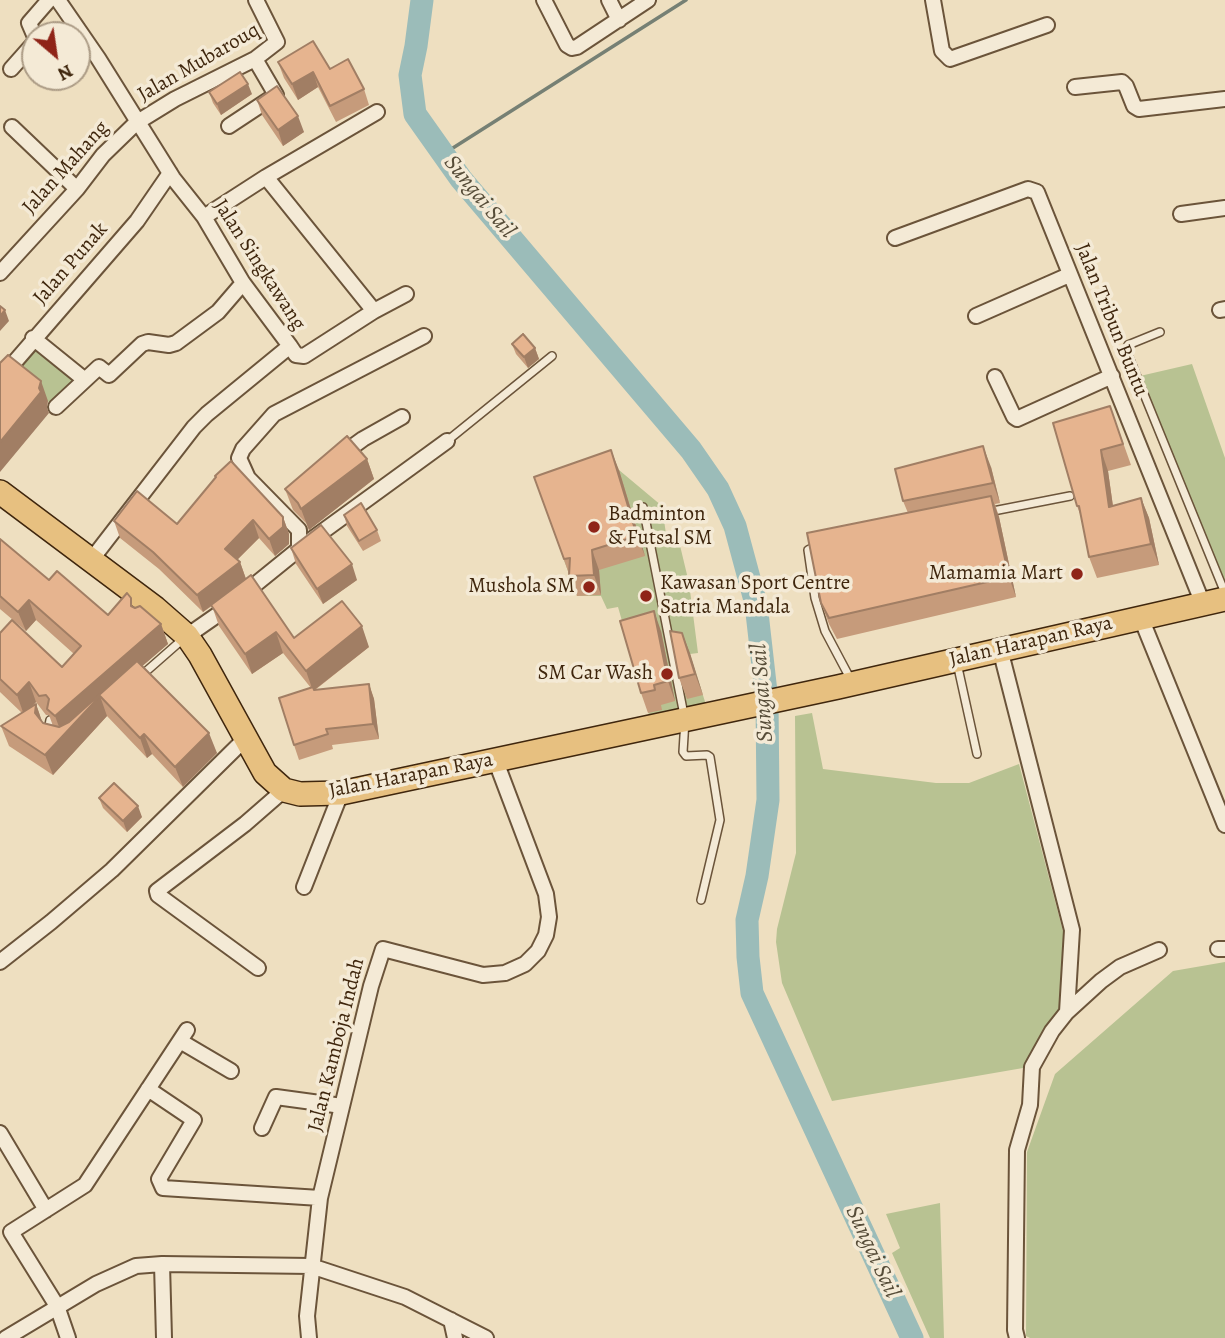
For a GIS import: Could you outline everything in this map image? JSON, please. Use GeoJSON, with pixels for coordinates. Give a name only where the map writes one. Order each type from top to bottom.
{"type":"FeatureCollection","features":[{"type":"Feature","properties":{"kind":"main road"},"geometry":{"type":"LineString","coordinates":[[0,492],[92,559],[152,611],[187,636],[265,773],[284,790]]}},
{"type":"Feature","properties":{"kind":"main road","name":"Jalan Harapan Raya"},"geometry":{"type":"LineString","coordinates":[[284,790],[312,795],[341,793],[846,685],[1214,602]]}},
{"type":"Feature","properties":{"kind":"street"},"geometry":{"type":"LineString","coordinates":[[31,21],[49,0]]}},
{"type":"Feature","properties":{"kind":"street","name":"Jalan Singkawang"},"geometry":{"type":"LineString","coordinates":[[58,0],[98,58],[136,123],[204,217],[243,284],[290,346],[194,427],[92,559]]}},
{"type":"Feature","properties":{"kind":"street","name":"Jalan Mubarouq"},"geometry":{"type":"LineString","coordinates":[[136,123],[175,99],[255,59],[277,42],[256,0]]}},
{"type":"Feature","properties":{"kind":"street"},"geometry":{"type":"LineString","coordinates":[[544,0],[567,46],[572,48],[648,0]]}},
{"type":"Feature","properties":{"kind":"street"},"geometry":{"type":"LineString","coordinates":[[609,0],[619,20]]}},
{"type":"Feature","properties":{"kind":"street"},"geometry":{"type":"LineString","coordinates":[[936,1],[942,51],[950,59],[1047,24]]}},
{"type":"Feature","properties":{"kind":"street"},"geometry":{"type":"LineString","coordinates":[[11,69],[21,58]]}},
{"type":"Feature","properties":{"kind":"street"},"geometry":{"type":"LineString","coordinates":[[229,126],[276,95],[255,59]]}},
{"type":"Feature","properties":{"kind":"street"},"geometry":{"type":"LineString","coordinates":[[1075,87],[1122,82],[1134,106],[1139,109],[1225,99]]}},
{"type":"Feature","properties":{"kind":"street"},"geometry":{"type":"LineString","coordinates":[[204,217],[377,112]]}},
{"type":"Feature","properties":{"kind":"street","name":"Jalan Mahang"},"geometry":{"type":"LineString","coordinates":[[0,273],[77,188],[103,155],[136,123]]}},
{"type":"Feature","properties":{"kind":"street"},"geometry":{"type":"LineString","coordinates":[[12,127],[77,188]]}},
{"type":"Feature","properties":{"kind":"street","name":"Jalan Punak"},"geometry":{"type":"LineString","coordinates":[[0,379],[137,221],[170,173]]}},
{"type":"Feature","properties":{"kind":"street"},"geometry":{"type":"LineString","coordinates":[[266,177],[374,311]]}},
{"type":"Feature","properties":{"kind":"street","name":"Jalan Tribun Buntu"},"geometry":{"type":"LineString","coordinates":[[895,238],[1031,188],[1037,192],[1112,376],[1214,602]]}},
{"type":"Feature","properties":{"kind":"street"},"geometry":{"type":"LineString","coordinates":[[1181,214],[1225,208]]}},
{"type":"Feature","properties":{"kind":"street"},"geometry":{"type":"LineString","coordinates":[[976,316],[1069,275]]}},
{"type":"Feature","properties":{"kind":"street"},"geometry":{"type":"LineString","coordinates":[[56,407],[99,367],[109,375],[142,344],[176,343],[218,312],[243,284]]}},
{"type":"Feature","properties":{"kind":"street"},"geometry":{"type":"LineString","coordinates":[[290,346],[296,355],[304,356],[374,311],[407,294]]}},
{"type":"Feature","properties":{"kind":"street"},"geometry":{"type":"LineString","coordinates":[[299,550],[299,530],[284,505],[248,478],[239,458],[243,449],[274,414],[424,336]]}},
{"type":"Feature","properties":{"kind":"street"},"geometry":{"type":"LineString","coordinates":[[33,338],[85,380]]}},
{"type":"Feature","properties":{"kind":"street"},"geometry":{"type":"LineString","coordinates":[[995,377],[1017,419],[1112,376]]}},
{"type":"Feature","properties":{"kind":"street"},"geometry":{"type":"LineString","coordinates":[[334,461],[363,439],[402,417]]}},
{"type":"Feature","properties":{"kind":"street"},"geometry":{"type":"LineString","coordinates":[[187,636],[447,441]]}},
{"type":"Feature","properties":{"kind":"street"},"geometry":{"type":"LineString","coordinates":[[1141,618],[1225,825]]}},
{"type":"Feature","properties":{"kind":"street"},"geometry":{"type":"LineString","coordinates":[[1000,649],[1072,930],[1067,1012]]}},
{"type":"Feature","properties":{"kind":"street"},"geometry":{"type":"LineString","coordinates":[[0,961],[112,870],[246,739]]}},
{"type":"Feature","properties":{"kind":"street","name":"Jalan Kamboja Indah"},"geometry":{"type":"LineString","coordinates":[[309,1338],[307,1316],[320,1198],[383,949],[483,975],[505,973],[525,964],[538,951],[546,934],[546,894],[495,760]]}},
{"type":"Feature","properties":{"kind":"street"},"geometry":{"type":"LineString","coordinates":[[258,968],[158,895],[157,891],[245,824],[284,790]]}},
{"type":"Feature","properties":{"kind":"street"},"geometry":{"type":"LineString","coordinates":[[304,887],[341,793]]}},
{"type":"Feature","properties":{"kind":"street"},"geometry":{"type":"LineString","coordinates":[[1017,1338],[1014,1331],[1017,1150],[1030,1105],[1032,1067],[1052,1031],[1067,1012],[1120,967],[1160,950]]}},
{"type":"Feature","properties":{"kind":"street"},"geometry":{"type":"LineString","coordinates":[[68,1338],[57,1306],[5,1236],[85,1185],[184,1035],[231,1071]]}},
{"type":"Feature","properties":{"kind":"street"},"geometry":{"type":"LineString","coordinates":[[148,1089],[194,1120],[159,1179],[163,1188],[320,1198]]}},
{"type":"Feature","properties":{"kind":"street"},"geometry":{"type":"LineString","coordinates":[[262,1128],[276,1097],[342,1106]]}},
{"type":"Feature","properties":{"kind":"street"},"geometry":{"type":"LineString","coordinates":[[3,1143],[46,1210]]}},
{"type":"Feature","properties":{"kind":"street"},"geometry":{"type":"LineString","coordinates":[[162,1264],[164,1338]]}},
{"type":"Feature","properties":{"kind":"street"},"geometry":{"type":"LineString","coordinates":[[6,1338],[85,1290],[136,1266],[162,1264],[311,1266],[405,1297],[486,1338]]}},
{"type":"Feature","properties":{"kind":"street"},"geometry":{"type":"LineString","coordinates":[[452,1320],[454,1338]]}},
{"type":"Feature","properties":{"kind":"lane"},"geometry":{"type":"LineString","coordinates":[[1160,332],[1128,345],[1126,350],[1225,593]]}},
{"type":"Feature","properties":{"kind":"lane"},"geometry":{"type":"LineString","coordinates":[[447,441],[552,356]]}},
{"type":"Feature","properties":{"kind":"lane"},"geometry":{"type":"LineString","coordinates":[[976,515],[1070,496]]}},
{"type":"Feature","properties":{"kind":"lane"},"geometry":{"type":"LineString","coordinates":[[643,507],[693,718],[683,752],[686,756],[710,757],[720,820],[701,900]]}},
{"type":"Feature","properties":{"kind":"lane"},"geometry":{"type":"LineString","coordinates":[[828,543],[808,550],[809,566],[825,631],[846,685]]}},
{"type":"Feature","properties":{"kind":"lane"},"geometry":{"type":"LineString","coordinates":[[135,682],[187,636]]}},
{"type":"Feature","properties":{"kind":"lane"},"geometry":{"type":"LineString","coordinates":[[956,659],[977,754]]}},
{"type":"Feature","properties":{"kind":"lane"},"geometry":{"type":"LineString","coordinates":[[50,720],[48,731],[55,738]]}},
{"type":"Feature","properties":{"kind":"green space"},"geometry":{"type":"Polygon","coordinates":[[[33,345],[77,381],[54,406],[10,372],[33,345]]]}},
{"type":"Feature","properties":{"kind":"green space"},"geometry":{"type":"Polygon","coordinates":[[[1192,364],[1225,458],[1225,582],[1217,584],[1140,376],[1192,364]]]}},
{"type":"Feature","properties":{"kind":"green space","name":"Kawasan Sport Centre Satria Mandala"},"geometry":{"type":"Polygon","coordinates":[[[619,470],[662,506],[666,534],[677,533],[689,583],[698,653],[690,654],[707,708],[651,722],[618,607],[607,609],[601,596],[577,596],[541,497],[619,470]]]}},
{"type":"Feature","properties":{"kind":"green space"},"geometry":{"type":"Polygon","coordinates":[[[812,713],[823,769],[936,783],[969,783],[1019,764],[1064,935],[1060,1010],[1023,1068],[832,1101],[782,983],[776,942],[796,853],[795,716],[812,713]]]}},
{"type":"Feature","properties":{"kind":"green space"},"geometry":{"type":"Polygon","coordinates":[[[1225,962],[1225,1338],[1026,1336],[1027,1152],[1055,1074],[1173,971],[1225,962]]]}},
{"type":"Feature","properties":{"kind":"green space"},"geometry":{"type":"Polygon","coordinates":[[[940,1203],[944,1338],[930,1338],[892,1253],[900,1248],[886,1214],[940,1203]]]}},
{"type":"Feature","properties":{"kind":"building"},"geometry":{"type":"Polygon","coordinates":[[[313,41],[330,69],[348,59],[364,89],[330,106],[313,72],[292,84],[278,62],[313,41]]]}},
{"type":"Feature","properties":{"kind":"building"},"geometry":{"type":"Polygon","coordinates":[[[240,72],[248,84],[217,104],[209,92],[240,72]]]}},
{"type":"Feature","properties":{"kind":"building"},"geometry":{"type":"Polygon","coordinates":[[[277,86],[298,116],[278,130],[257,100],[277,86]]]}},
{"type":"Feature","properties":{"kind":"building"},"geometry":{"type":"Polygon","coordinates":[[[523,334],[535,348],[524,357],[512,344],[523,334]]]}},
{"type":"Feature","properties":{"kind":"building"},"geometry":{"type":"Polygon","coordinates":[[[8,355],[41,381],[41,392],[0,442],[0,363],[8,355]]]}},
{"type":"Feature","properties":{"kind":"building"},"geometry":{"type":"Polygon","coordinates":[[[1110,406],[1123,444],[1101,450],[1109,507],[1141,498],[1151,544],[1089,557],[1079,506],[1053,423],[1110,406]]]}},
{"type":"Feature","properties":{"kind":"building"},"geometry":{"type":"Polygon","coordinates":[[[347,436],[367,459],[301,509],[285,489],[347,436]]]}},
{"type":"Feature","properties":{"kind":"building"},"geometry":{"type":"Polygon","coordinates":[[[983,446],[993,483],[903,501],[895,469],[983,446]]]}},
{"type":"Feature","properties":{"kind":"building","name":"Badminton & Futsal SM"},"geometry":{"type":"Polygon","coordinates":[[[611,450],[637,536],[592,550],[594,575],[569,576],[570,558],[564,559],[534,477],[611,450]]]}},
{"type":"Feature","properties":{"kind":"building"},"geometry":{"type":"Polygon","coordinates":[[[231,461],[283,517],[283,527],[269,539],[253,520],[225,549],[240,562],[197,595],[153,552],[114,521],[137,491],[177,524],[215,476],[231,461]]]}},
{"type":"Feature","properties":{"kind":"building"},"geometry":{"type":"Polygon","coordinates":[[[991,496],[1009,577],[829,618],[821,603],[807,533],[991,496]]]}},
{"type":"Feature","properties":{"kind":"building"},"geometry":{"type":"Polygon","coordinates":[[[361,503],[377,530],[359,541],[344,515],[361,503]]]}},
{"type":"Feature","properties":{"kind":"building"},"geometry":{"type":"Polygon","coordinates":[[[321,525],[352,564],[317,589],[291,548],[321,525]]]}},
{"type":"Feature","properties":{"kind":"building"},"geometry":{"type":"Polygon","coordinates":[[[0,539],[49,580],[57,571],[108,615],[127,593],[131,598],[131,606],[140,606],[161,624],[55,716],[47,709],[49,699],[46,695],[39,696],[29,682],[17,695],[0,679],[0,633],[12,620],[62,667],[81,646],[29,600],[18,612],[0,596],[0,539]]]}},
{"type":"Feature","properties":{"kind":"building"},"geometry":{"type":"Polygon","coordinates":[[[251,575],[294,638],[342,601],[362,626],[306,671],[276,632],[245,654],[211,605],[251,575]]]}},
{"type":"Feature","properties":{"kind":"building"},"geometry":{"type":"Polygon","coordinates":[[[654,611],[668,681],[654,685],[655,690],[641,693],[620,621],[654,611]]]}},
{"type":"Feature","properties":{"kind":"building"},"geometry":{"type":"Polygon","coordinates":[[[670,631],[682,633],[695,674],[679,678],[670,631]]]}},
{"type":"Feature","properties":{"kind":"building"},"geometry":{"type":"Polygon","coordinates":[[[137,661],[209,733],[175,767],[144,734],[140,738],[100,696],[45,755],[1,726],[36,704],[35,713],[43,723],[59,727],[69,722],[137,661]]]}},
{"type":"Feature","properties":{"kind":"building"},"geometry":{"type":"Polygon","coordinates":[[[369,684],[373,724],[326,729],[328,734],[294,745],[279,698],[313,687],[314,690],[369,684]]]}},
{"type":"Feature","properties":{"kind":"building"},"geometry":{"type":"Polygon","coordinates":[[[114,783],[138,806],[123,821],[99,798],[114,783]]]}},
{"type":"Feature","properties":{"kind":"waterway","name":"Sungai Sail"},"geometry":{"type":"LineString","coordinates":[[422,0],[410,75],[415,114],[461,179],[691,450],[718,489],[735,526],[756,604],[767,701],[768,800],[757,876],[747,920],[752,993],[912,1338]]}},
{"type":"Feature","properties":{"kind":"waterway"},"geometry":{"type":"LineString","coordinates":[[445,153],[686,0]]}},
{"type":"Feature","properties":{"kind":"place","name":"Badminton & Futsal SM"},"geometry":{"type":"Point","coordinates":[594,527]}},
{"type":"Feature","properties":{"kind":"place","name":"Mamamia Mart"},"geometry":{"type":"Point","coordinates":[1077,574]}},
{"type":"Feature","properties":{"kind":"place","name":"Mushola SM"},"geometry":{"type":"Point","coordinates":[589,587]}},
{"type":"Feature","properties":{"kind":"place","name":"Kawasan Sport Centre Satria Mandala"},"geometry":{"type":"Point","coordinates":[646,596]}},
{"type":"Feature","properties":{"kind":"place","name":"SM Car Wash"},"geometry":{"type":"Point","coordinates":[667,674]}}]}
